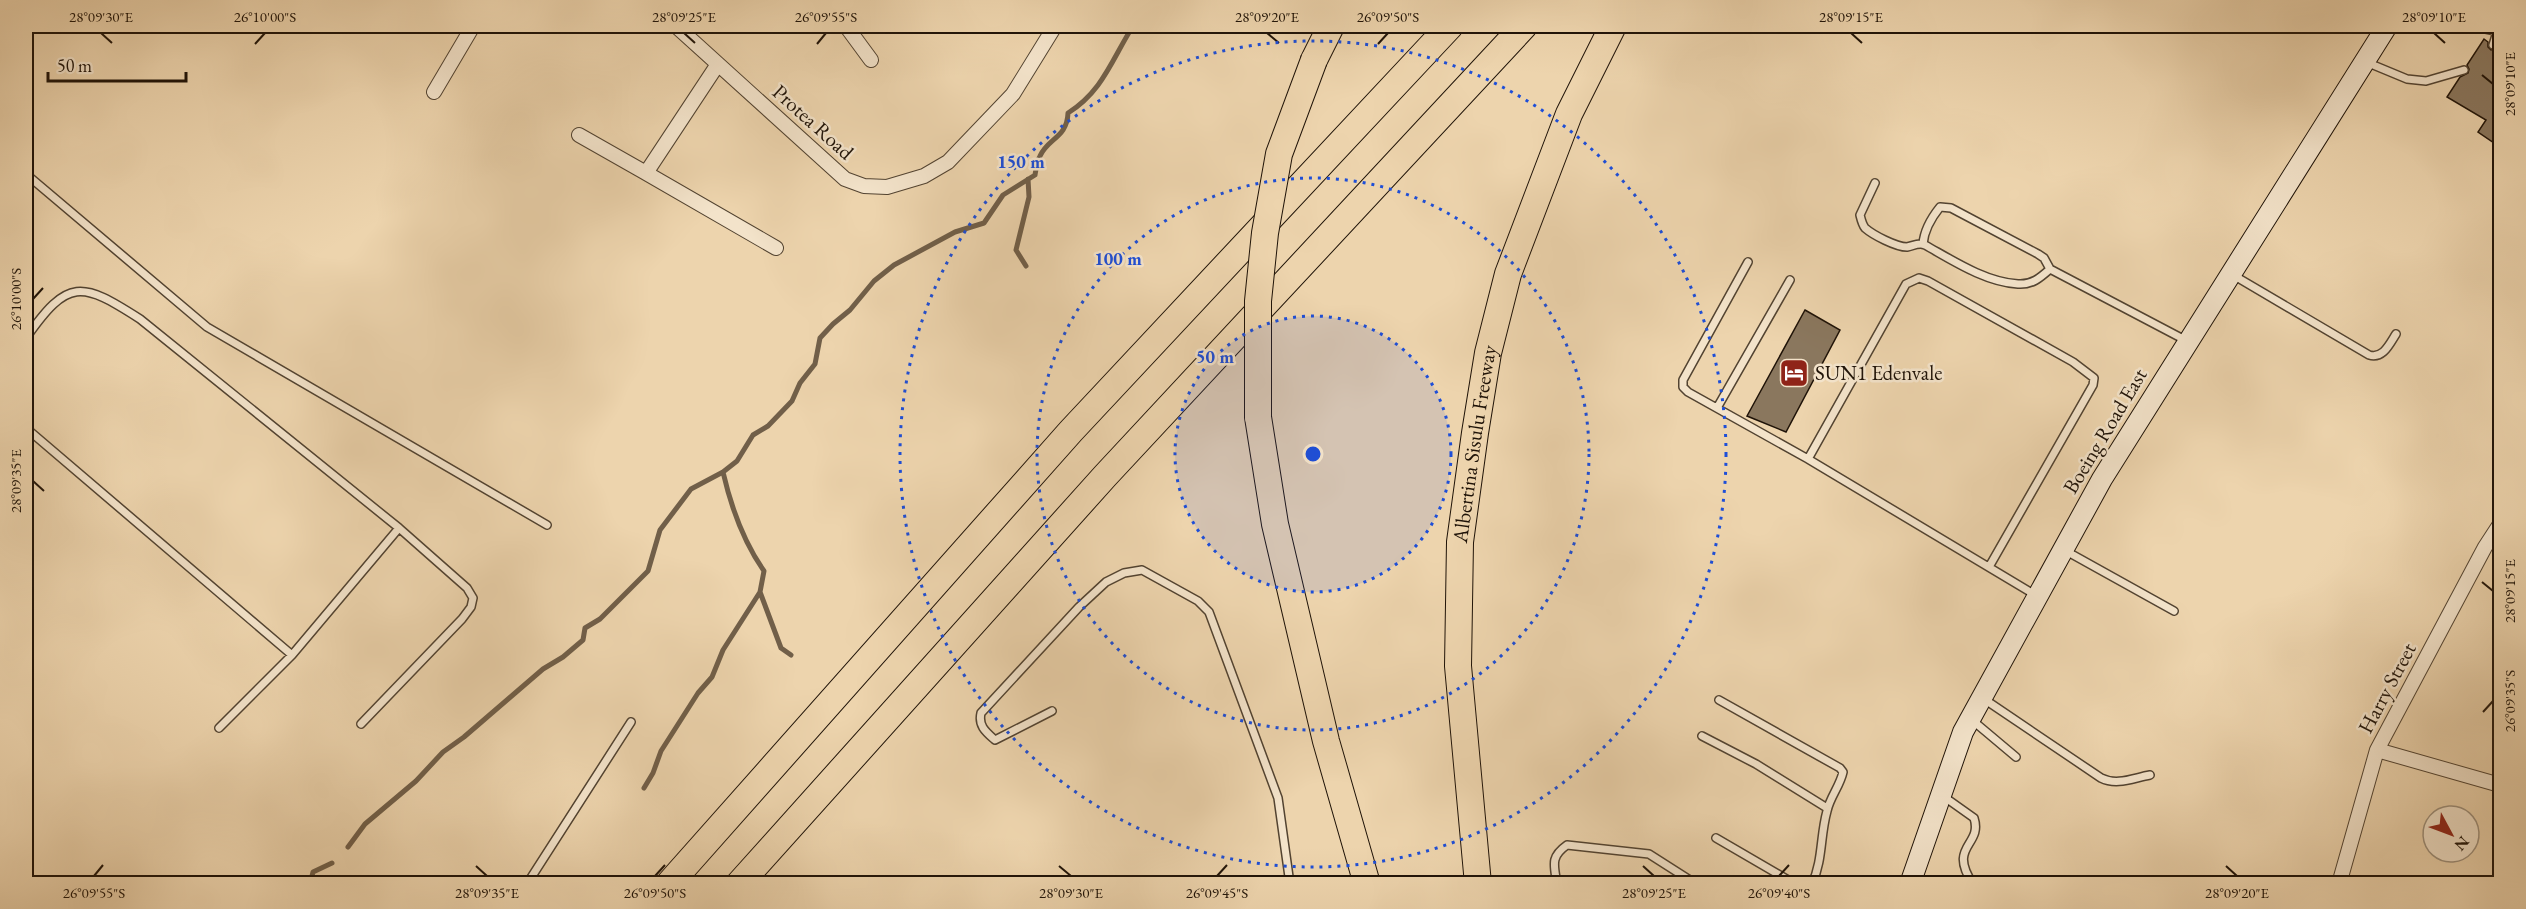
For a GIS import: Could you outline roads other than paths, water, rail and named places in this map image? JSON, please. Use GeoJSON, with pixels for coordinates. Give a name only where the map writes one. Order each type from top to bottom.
{"type":"FeatureCollection","features":[{"type":"Feature","properties":{"kind":"highway"},"geometry":{"type":"LineString","coordinates":[[1331,26],[1314,60],[1279,154],[1264,233],[1258,301],[1258,417],[1275,524],[1326,741],[1367,884]]}},
{"type":"Feature","properties":{"kind":"highway"},"geometry":{"type":"LineString","coordinates":[[669,884],[1071,431],[1450,26]]}},
{"type":"Feature","properties":{"kind":"highway"},"geometry":{"type":"LineString","coordinates":[[739,884],[1105,476],[1524,26]]}},
{"type":"Feature","properties":{"kind":"highway","name":"Albertina Sisulu Freeway"},"geometry":{"type":"LineString","coordinates":[[1478,884],[1458,666],[1460,542],[1475,433],[1488,353],[1508,274],[1569,114],[1613,26]]}},
{"type":"Feature","properties":{"kind":"main road","name":"Boeing Road East"},"geometry":{"type":"LineString","coordinates":[[1910,884],[1916,874],[1963,732],[2063,549],[2102,479],[2386,26]]}},
{"type":"Feature","properties":{"kind":"street"},"geometry":{"type":"LineString","coordinates":[[434,92],[472,26]]}},
{"type":"Feature","properties":{"kind":"street","name":"Protea Road"},"geometry":{"type":"LineString","coordinates":[[676,26],[845,179],[864,186],[887,187],[924,176],[948,162],[1013,94],[1055,26]]}},
{"type":"Feature","properties":{"kind":"street"},"geometry":{"type":"LineString","coordinates":[[846,26],[871,60]]}},
{"type":"Feature","properties":{"kind":"street"},"geometry":{"type":"LineString","coordinates":[[646,173],[718,64]]}},
{"type":"Feature","properties":{"kind":"street"},"geometry":{"type":"LineString","coordinates":[[579,135],[776,248]]}},
{"type":"Feature","properties":{"kind":"street","name":"Harry Street"},"geometry":{"type":"LineString","coordinates":[[2339,884],[2377,750],[2485,547],[2500,524]]}},
{"type":"Feature","properties":{"kind":"street"},"geometry":{"type":"LineString","coordinates":[[2377,750],[2500,785]]}},
{"type":"Feature","properties":{"kind":"lane"},"geometry":{"type":"LineString","coordinates":[[2493,45],[2495,27]]}},
{"type":"Feature","properties":{"kind":"lane"},"geometry":{"type":"LineString","coordinates":[[2363,61],[2407,79],[2426,81],[2464,70]]}},
{"type":"Feature","properties":{"kind":"lane"},"geometry":{"type":"LineString","coordinates":[[26,174],[207,327],[548,525]]}},
{"type":"Feature","properties":{"kind":"lane"},"geometry":{"type":"LineString","coordinates":[[1875,183],[1860,215],[1866,228],[1897,245],[1906,247],[1923,244],[1986,276],[2016,284],[2028,284],[2050,269]]}},
{"type":"Feature","properties":{"kind":"lane"},"geometry":{"type":"LineString","coordinates":[[1923,244],[1923,236],[1935,213],[1941,207],[1951,208],[2038,254],[2044,258],[2050,269],[2188,342]]}},
{"type":"Feature","properties":{"kind":"lane"},"geometry":{"type":"LineString","coordinates":[[1748,262],[1683,380],[1683,387],[1688,392],[1808,459],[2037,597]]}},
{"type":"Feature","properties":{"kind":"lane"},"geometry":{"type":"LineString","coordinates":[[2230,274],[2369,355],[2378,356],[2383,353],[2396,334]]}},
{"type":"Feature","properties":{"kind":"lane"},"geometry":{"type":"LineString","coordinates":[[1808,459],[1906,284],[1919,278],[2073,362],[2094,378],[2093,385],[1989,567]]}},
{"type":"Feature","properties":{"kind":"lane"},"geometry":{"type":"LineString","coordinates":[[1717,408],[1790,280]]}},
{"type":"Feature","properties":{"kind":"lane"},"geometry":{"type":"LineString","coordinates":[[26,338],[44,312],[70,293],[85,290],[116,304],[140,319],[399,528],[467,588],[473,598],[471,607],[462,620],[361,724]]}},
{"type":"Feature","properties":{"kind":"lane"},"geometry":{"type":"LineString","coordinates":[[26,428],[292,655]]}},
{"type":"Feature","properties":{"kind":"lane"},"geometry":{"type":"LineString","coordinates":[[219,728],[292,655],[399,528]]}},
{"type":"Feature","properties":{"kind":"lane"},"geometry":{"type":"LineString","coordinates":[[2063,549],[2174,611]]}},
{"type":"Feature","properties":{"kind":"lane"},"geometry":{"type":"LineString","coordinates":[[1052,711],[995,740],[982,727],[980,720],[981,713],[1106,582],[1124,573],[1142,570],[1198,601],[1209,612],[1278,798],[1290,884]]}},
{"type":"Feature","properties":{"kind":"lane"},"geometry":{"type":"LineString","coordinates":[[1982,698],[2074,762],[2109,782],[2150,774]]}},
{"type":"Feature","properties":{"kind":"lane"},"geometry":{"type":"LineString","coordinates":[[1719,700],[1840,768],[1843,772],[1827,808],[1819,870],[1812,884]]}},
{"type":"Feature","properties":{"kind":"lane"},"geometry":{"type":"LineString","coordinates":[[1970,718],[2016,757]]}},
{"type":"Feature","properties":{"kind":"lane"},"geometry":{"type":"LineString","coordinates":[[527,884],[631,722]]}},
{"type":"Feature","properties":{"kind":"lane"},"geometry":{"type":"LineString","coordinates":[[1702,736],[1756,764],[1827,808]]}},
{"type":"Feature","properties":{"kind":"lane"},"geometry":{"type":"LineString","coordinates":[[1941,794],[1974,818],[1976,823],[1973,838],[1962,861],[1964,870],[1973,884]]}},
{"type":"Feature","properties":{"kind":"lane"},"geometry":{"type":"LineString","coordinates":[[1716,838],[1795,884]]}},
{"type":"Feature","properties":{"kind":"lane"},"geometry":{"type":"LineString","coordinates":[[1557,884],[1554,858],[1567,845],[1648,854],[1696,884]]}},
{"type":"Feature","properties":{"kind":"waterway"},"geometry":{"type":"LineString","coordinates":[[348,847],[365,824],[416,781],[443,752],[464,737],[543,669],[563,657],[583,640],[585,628],[600,619],[648,571],[660,530],[691,489],[723,472],[737,461],[753,435],[768,426],[792,401],[800,383],[815,364],[820,338],[850,310],[874,281],[894,265],[955,232],[984,223],[1003,195],[1035,175],[1043,150],[1061,133],[1068,113],[1090,95],[1106,74],[1133,26]]}},
{"type":"Feature","properties":{"kind":"waterway"},"geometry":{"type":"LineString","coordinates":[[1026,266],[1016,250],[1029,197],[1028,179]]}},
{"type":"Feature","properties":{"kind":"waterway"},"geometry":{"type":"LineString","coordinates":[[644,788],[653,773],[661,751],[698,693],[712,677],[723,650],[760,592],[764,571],[739,523],[723,472]]}},
{"type":"Feature","properties":{"kind":"waterway"},"geometry":{"type":"LineString","coordinates":[[760,592],[781,648],[791,655]]}},
{"type":"Feature","properties":{"kind":"waterway"},"geometry":{"type":"LineString","coordinates":[[310,884],[313,872],[332,863]]}},
{"type":"Feature","properties":{"kind":"place","name":"SUN1 Edenvale"},"geometry":{"type":"Point","coordinates":[1794,373]}}]}
